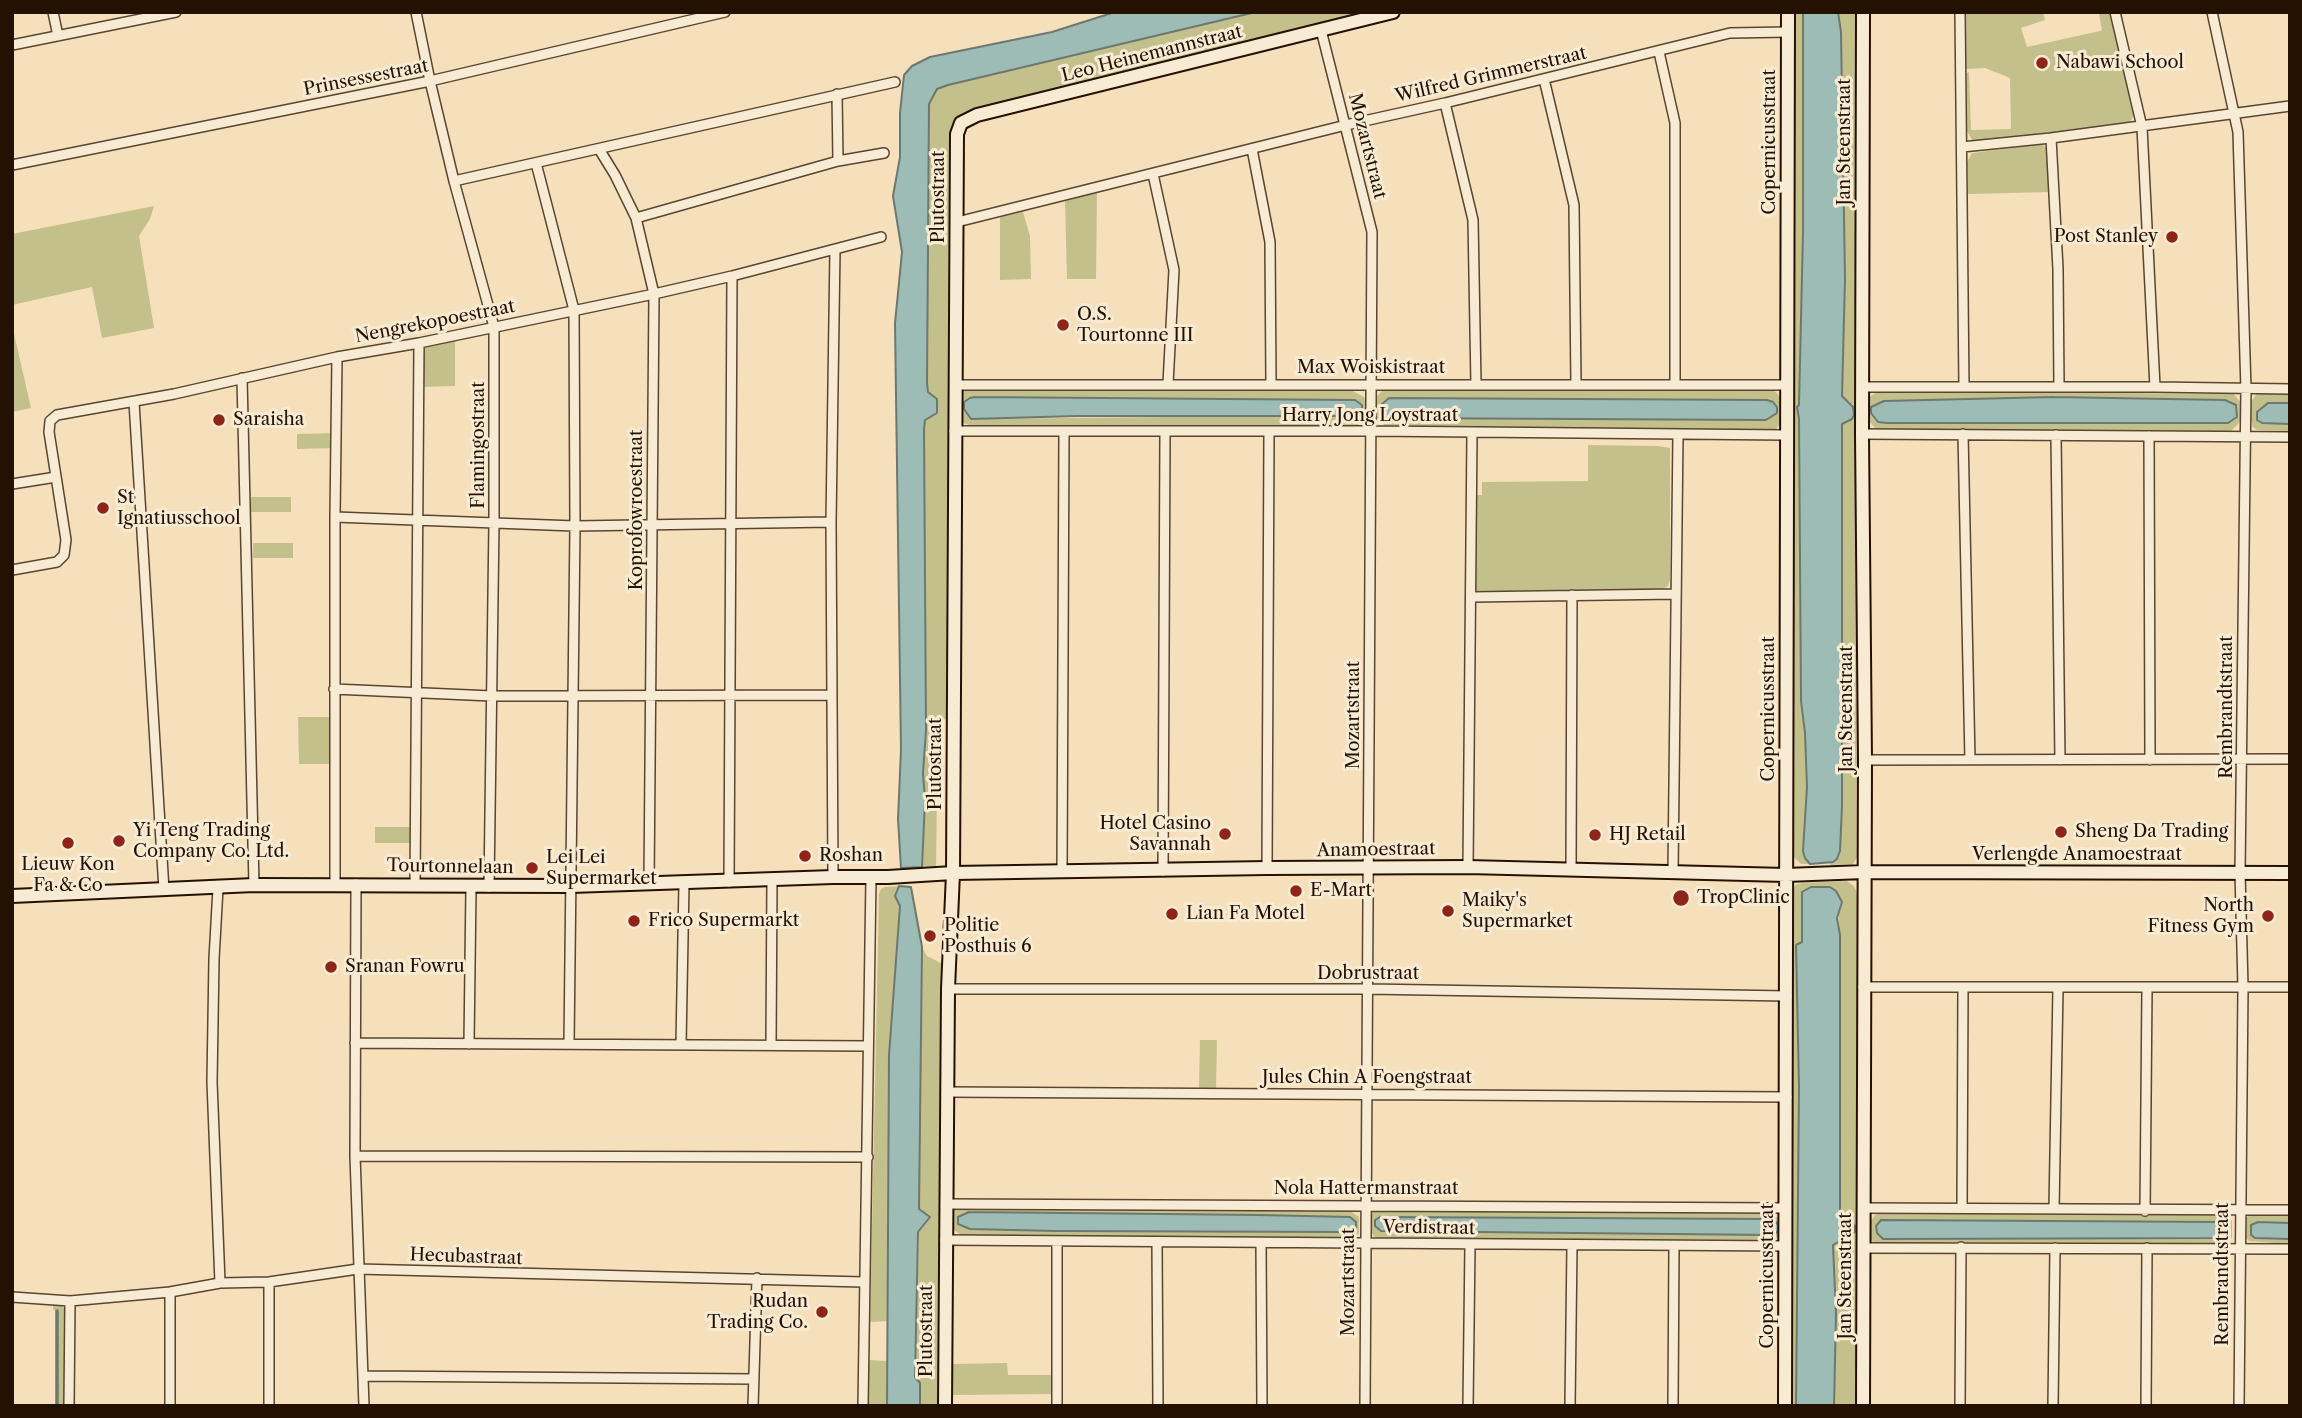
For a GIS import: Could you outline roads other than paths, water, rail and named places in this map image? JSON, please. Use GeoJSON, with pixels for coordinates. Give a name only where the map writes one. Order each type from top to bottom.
{"type":"FeatureCollection","features":[{"type":"Feature","properties":{"kind":"street"},"geometry":{"type":"LineString","coordinates":[[53,12],[58,36]]}},
{"type":"Feature","properties":{"kind":"street"},"geometry":{"type":"LineString","coordinates":[[12,45],[176,12]]}},
{"type":"Feature","properties":{"kind":"street","name":"Flamingostraat"},"geometry":{"type":"LineString","coordinates":[[416,12],[454,181],[494,327],[489,887]]}},
{"type":"Feature","properties":{"kind":"street","name":"Prinsessestraat"},"geometry":{"type":"LineString","coordinates":[[12,165],[430,81],[725,12]]}},
{"type":"Feature","properties":{"kind":"street","name":"Leo Heinemannstraat"},"geometry":{"type":"LineString","coordinates":[[961,123],[977,115],[1393,12]]}},
{"type":"Feature","properties":{"kind":"street","name":"Copernicusstraat"},"geometry":{"type":"LineString","coordinates":[[1784,1406],[1787,1097],[1788,12]]}},
{"type":"Feature","properties":{"kind":"street","name":"Jan Steenstraat"},"geometry":{"type":"LineString","coordinates":[[1863,12],[1863,1406]]}},
{"type":"Feature","properties":{"kind":"street"},"geometry":{"type":"LineString","coordinates":[[1960,12],[1964,387]]}},
{"type":"Feature","properties":{"kind":"street"},"geometry":{"type":"LineString","coordinates":[[2115,12],[2142,127],[2155,387]]}},
{"type":"Feature","properties":{"kind":"street","name":"Rembrandtstraat"},"geometry":{"type":"LineString","coordinates":[[2212,12],[2235,114],[2239,145],[2246,389],[2239,1406]]}},
{"type":"Feature","properties":{"kind":"street","name":"Mozartstraat"},"geometry":{"type":"LineString","coordinates":[[1321,30],[1373,232],[1365,1406]]}},
{"type":"Feature","properties":{"kind":"street","name":"Wilfred Grimmerstraat"},"geometry":{"type":"LineString","coordinates":[[957,222],[1730,33],[1788,32]]}},
{"type":"Feature","properties":{"kind":"street"},"geometry":{"type":"LineString","coordinates":[[1659,52],[1675,123],[1675,385]]}},
{"type":"Feature","properties":{"kind":"street"},"geometry":{"type":"LineString","coordinates":[[1545,79],[1574,205],[1576,385]]}},
{"type":"Feature","properties":{"kind":"street"},"geometry":{"type":"LineString","coordinates":[[454,181],[895,82]]}},
{"type":"Feature","properties":{"kind":"street"},"geometry":{"type":"LineString","coordinates":[[837,94],[838,161]]}},
{"type":"Feature","properties":{"kind":"street"},"geometry":{"type":"LineString","coordinates":[[1445,103],[1473,220],[1476,384]]}},
{"type":"Feature","properties":{"kind":"street"},"geometry":{"type":"LineString","coordinates":[[1962,147],[2142,127],[2290,106]]}},
{"type":"Feature","properties":{"kind":"street","name":"Plutostraat"},"geometry":{"type":"LineString","coordinates":[[944,1406],[948,989],[953,873],[956,147],[961,123]]}},
{"type":"Feature","properties":{"kind":"street"},"geometry":{"type":"LineString","coordinates":[[2051,138],[2058,269],[2059,387]]}},
{"type":"Feature","properties":{"kind":"street","name":"Koprofowroestraat"},"geometry":{"type":"LineString","coordinates":[[598,149],[615,175],[636,218],[654,294],[649,884]]}},
{"type":"Feature","properties":{"kind":"street"},"geometry":{"type":"LineString","coordinates":[[1252,149],[1270,242],[1271,384]]}},
{"type":"Feature","properties":{"kind":"street"},"geometry":{"type":"LineString","coordinates":[[636,218],[838,161],[884,153]]}},
{"type":"Feature","properties":{"kind":"street"},"geometry":{"type":"LineString","coordinates":[[536,163],[574,310],[575,526],[569,1044]]}},
{"type":"Feature","properties":{"kind":"street"},"geometry":{"type":"LineString","coordinates":[[1153,174],[1174,270],[1168,384]]}},
{"type":"Feature","properties":{"kind":"street","name":"Nengrekopoestraat"},"geometry":{"type":"LineString","coordinates":[[56,477],[49,432],[50,421],[57,415],[134,402],[654,294],[881,237]]}},
{"type":"Feature","properties":{"kind":"street"},"geometry":{"type":"LineString","coordinates":[[833,877],[831,522],[835,249]]}},
{"type":"Feature","properties":{"kind":"street"},"geometry":{"type":"LineString","coordinates":[[729,882],[732,276]]}},
{"type":"Feature","properties":{"kind":"street"},"geometry":{"type":"LineString","coordinates":[[415,884],[419,343]]}},
{"type":"Feature","properties":{"kind":"street"},"geometry":{"type":"LineString","coordinates":[[335,884],[334,517],[337,358]]}},
{"type":"Feature","properties":{"kind":"street"},"geometry":{"type":"LineString","coordinates":[[242,378],[254,885]]}},
{"type":"Feature","properties":{"kind":"street","name":"Max Woiskistraat"},"geometry":{"type":"LineString","coordinates":[[955,385],[1786,385]]}},
{"type":"Feature","properties":{"kind":"street"},"geometry":{"type":"LineString","coordinates":[[1863,387],[2290,389]]}},
{"type":"Feature","properties":{"kind":"street"},"geometry":{"type":"LineString","coordinates":[[134,402],[164,890]]}},
{"type":"Feature","properties":{"kind":"street","name":"Harry Jong Loystraat"},"geometry":{"type":"LineString","coordinates":[[954,430],[1786,435]]}},
{"type":"Feature","properties":{"kind":"street"},"geometry":{"type":"LineString","coordinates":[[1062,871],[1064,431]]}},
{"type":"Feature","properties":{"kind":"street"},"geometry":{"type":"LineString","coordinates":[[1163,871],[1164,431]]}},
{"type":"Feature","properties":{"kind":"street"},"geometry":{"type":"LineString","coordinates":[[1268,869],[1269,432]]}},
{"type":"Feature","properties":{"kind":"street"},"geometry":{"type":"LineString","coordinates":[[1468,867],[1472,433]]}},
{"type":"Feature","properties":{"kind":"street"},"geometry":{"type":"LineString","coordinates":[[1862,434],[2290,437]]}},
{"type":"Feature","properties":{"kind":"street"},"geometry":{"type":"LineString","coordinates":[[1673,872],[1678,435]]}},
{"type":"Feature","properties":{"kind":"street"},"geometry":{"type":"LineString","coordinates":[[1962,435],[1970,760]]}},
{"type":"Feature","properties":{"kind":"street"},"geometry":{"type":"LineString","coordinates":[[2056,435],[2060,760]]}},
{"type":"Feature","properties":{"kind":"street"},"geometry":{"type":"LineString","coordinates":[[2149,436],[2150,760]]}},
{"type":"Feature","properties":{"kind":"street"},"geometry":{"type":"LineString","coordinates":[[12,484],[56,477],[66,541],[64,555],[57,562],[12,570]]}},
{"type":"Feature","properties":{"kind":"street"},"geometry":{"type":"LineString","coordinates":[[334,517],[575,526],[831,522]]}},
{"type":"Feature","properties":{"kind":"street"},"geometry":{"type":"LineString","coordinates":[[1472,597],[1676,594]]}},
{"type":"Feature","properties":{"kind":"street"},"geometry":{"type":"LineString","coordinates":[[1571,870],[1572,595]]}},
{"type":"Feature","properties":{"kind":"street"},"geometry":{"type":"LineString","coordinates":[[334,689],[492,696],[831,695]]}},
{"type":"Feature","properties":{"kind":"street"},"geometry":{"type":"LineString","coordinates":[[1865,760],[2290,759]]}},
{"type":"Feature","properties":{"kind":"street","name":"Anamoestraat"},"geometry":{"type":"LineString","coordinates":[[888,877],[1062,871],[1468,867],[1786,875],[1864,872]]}},
{"type":"Feature","properties":{"kind":"street","name":"Verlengde Anamoestraat"},"geometry":{"type":"LineString","coordinates":[[1864,872],[2290,873]]}},
{"type":"Feature","properties":{"kind":"street"},"geometry":{"type":"LineString","coordinates":[[863,1406],[871,877]]}},
{"type":"Feature","properties":{"kind":"street","name":"Tourtonnelaan"},"geometry":{"type":"LineString","coordinates":[[12,896],[254,885],[571,886],[888,877]]}},
{"type":"Feature","properties":{"kind":"street"},"geometry":{"type":"LineString","coordinates":[[771,1045],[772,880]]}},
{"type":"Feature","properties":{"kind":"street"},"geometry":{"type":"LineString","coordinates":[[681,1044],[684,883]]}},
{"type":"Feature","properties":{"kind":"street"},"geometry":{"type":"LineString","coordinates":[[356,884],[355,1156],[364,1406]]}},
{"type":"Feature","properties":{"kind":"street"},"geometry":{"type":"LineString","coordinates":[[469,1044],[471,887]]}},
{"type":"Feature","properties":{"kind":"street"},"geometry":{"type":"LineString","coordinates":[[218,888],[212,1082],[220,1283]]}},
{"type":"Feature","properties":{"kind":"street"},"geometry":{"type":"LineString","coordinates":[[1863,988],[2290,987]]}},
{"type":"Feature","properties":{"kind":"street"},"geometry":{"type":"LineString","coordinates":[[1962,1208],[1963,988]]}},
{"type":"Feature","properties":{"kind":"street"},"geometry":{"type":"LineString","coordinates":[[2054,1209],[2058,988]]}},
{"type":"Feature","properties":{"kind":"street"},"geometry":{"type":"LineString","coordinates":[[2145,1211],[2147,988]]}},
{"type":"Feature","properties":{"kind":"street","name":"Dobrustraat"},"geometry":{"type":"LineString","coordinates":[[948,989],[1368,989],[1787,996]]}},
{"type":"Feature","properties":{"kind":"street"},"geometry":{"type":"LineString","coordinates":[[355,1043],[868,1046]]}},
{"type":"Feature","properties":{"kind":"street","name":"Jules Chin A Foengstraat"},"geometry":{"type":"LineString","coordinates":[[947,1092],[1787,1097]]}},
{"type":"Feature","properties":{"kind":"street"},"geometry":{"type":"LineString","coordinates":[[355,1156],[868,1157]]}},
{"type":"Feature","properties":{"kind":"street","name":"Nola Hattermanstraat"},"geometry":{"type":"LineString","coordinates":[[946,1204],[1785,1208]]}},
{"type":"Feature","properties":{"kind":"street"},"geometry":{"type":"LineString","coordinates":[[1864,1208],[2290,1210]]}},
{"type":"Feature","properties":{"kind":"street","name":"Verdistraat"},"geometry":{"type":"LineString","coordinates":[[946,1240],[1786,1246]]}},
{"type":"Feature","properties":{"kind":"street"},"geometry":{"type":"LineString","coordinates":[[1057,1242],[1057,1406]]}},
{"type":"Feature","properties":{"kind":"street"},"geometry":{"type":"LineString","coordinates":[[1157,1242],[1158,1406]]}},
{"type":"Feature","properties":{"kind":"street"},"geometry":{"type":"LineString","coordinates":[[1261,1243],[1262,1406]]}},
{"type":"Feature","properties":{"kind":"street"},"geometry":{"type":"LineString","coordinates":[[1468,1406],[1469,1244]]}},
{"type":"Feature","properties":{"kind":"street"},"geometry":{"type":"LineString","coordinates":[[1570,1406],[1572,1246]]}},
{"type":"Feature","properties":{"kind":"street"},"geometry":{"type":"LineString","coordinates":[[1672,1406],[1674,1246]]}},
{"type":"Feature","properties":{"kind":"street"},"geometry":{"type":"LineString","coordinates":[[1960,1406],[1961,1247]]}},
{"type":"Feature","properties":{"kind":"street"},"geometry":{"type":"LineString","coordinates":[[1864,1248],[2290,1249]]}},
{"type":"Feature","properties":{"kind":"street"},"geometry":{"type":"LineString","coordinates":[[2053,1406],[2055,1248]]}},
{"type":"Feature","properties":{"kind":"street"},"geometry":{"type":"LineString","coordinates":[[2146,1406],[2147,1248]]}},
{"type":"Feature","properties":{"kind":"street","name":"Hecubastraat"},"geometry":{"type":"LineString","coordinates":[[12,1297],[70,1301],[170,1292],[220,1283],[269,1282],[358,1269],[863,1282]]}},
{"type":"Feature","properties":{"kind":"street"},"geometry":{"type":"LineString","coordinates":[[753,1406],[757,1279]]}},
{"type":"Feature","properties":{"kind":"street"},"geometry":{"type":"LineString","coordinates":[[269,1282],[269,1406]]}},
{"type":"Feature","properties":{"kind":"street"},"geometry":{"type":"LineString","coordinates":[[170,1292],[170,1406]]}},
{"type":"Feature","properties":{"kind":"street"},"geometry":{"type":"LineString","coordinates":[[69,1406],[70,1301]]}},
{"type":"Feature","properties":{"kind":"street"},"geometry":{"type":"LineString","coordinates":[[363,1376],[754,1378]]}},
{"type":"Feature","properties":{"kind":"water"},"geometry":{"type":"Polygon","coordinates":[[[1115,12],[1256,12],[948,85],[937,89],[929,104],[927,383],[928,392],[937,399],[937,413],[925,420],[924,429],[925,800],[922,867],[901,868],[898,819],[901,750],[895,323],[902,252],[893,196],[900,157],[900,113],[904,75],[912,66],[930,57],[1052,32],[1115,12]]]}},
{"type":"Feature","properties":{"kind":"water"},"geometry":{"type":"Polygon","coordinates":[[[1803,12],[1838,12],[1841,32],[1845,279],[1842,396],[1853,407],[1854,415],[1842,424],[1840,851],[1833,862],[1810,864],[1803,851],[1807,787],[1801,701],[1797,407],[1803,232],[1803,12]]]}},
{"type":"Feature","properties":{"kind":"water"},"geometry":{"type":"Polygon","coordinates":[[[975,397],[1355,400],[1362,405],[1362,413],[1354,416],[1077,416],[971,419],[964,409],[964,402],[975,397]]]}},
{"type":"Feature","properties":{"kind":"water"},"geometry":{"type":"Polygon","coordinates":[[[2054,397],[2225,400],[2236,405],[2237,417],[2228,423],[1887,423],[1878,422],[1871,413],[1871,407],[1884,401],[2054,397]]]}},
{"type":"Feature","properties":{"kind":"water"},"geometry":{"type":"Polygon","coordinates":[[[1389,398],[1767,400],[1777,407],[1777,413],[1766,420],[1389,418],[1381,414],[1381,405],[1389,398]]]}},
{"type":"Feature","properties":{"kind":"water"},"geometry":{"type":"Polygon","coordinates":[[[2268,403],[2290,403],[2290,424],[2262,423],[2257,420],[2257,412],[2268,403]]]}},
{"type":"Feature","properties":{"kind":"water"},"geometry":{"type":"Polygon","coordinates":[[[899,886],[911,887],[922,947],[919,1209],[930,1217],[918,1232],[915,1377],[920,1383],[920,1406],[887,1406],[889,1055],[900,906],[895,896],[899,886]]]}},
{"type":"Feature","properties":{"kind":"water"},"geometry":{"type":"Polygon","coordinates":[[[1811,887],[1830,887],[1836,891],[1842,902],[1837,918],[1840,935],[1840,1219],[1851,1221],[1855,1232],[1833,1245],[1836,1314],[1834,1406],[1796,1406],[1799,1087],[1796,945],[1802,942],[1802,892],[1811,887]]]}},
{"type":"Feature","properties":{"kind":"water"},"geometry":{"type":"Polygon","coordinates":[[[969,1212],[1350,1217],[1356,1222],[1356,1228],[1349,1232],[970,1229],[958,1224],[958,1217],[969,1212]]]}},
{"type":"Feature","properties":{"kind":"water"},"geometry":{"type":"Polygon","coordinates":[[[1380,1217],[1768,1219],[1775,1221],[1778,1231],[1769,1235],[1381,1231],[1375,1226],[1375,1220],[1380,1217]]]}},
{"type":"Feature","properties":{"kind":"water"},"geometry":{"type":"Polygon","coordinates":[[[1881,1220],[2220,1222],[2226,1226],[2227,1234],[2222,1238],[1883,1239],[1877,1233],[1876,1226],[1881,1220]]]}},
{"type":"Feature","properties":{"kind":"water"},"geometry":{"type":"Polygon","coordinates":[[[2258,1222],[2290,1223],[2290,1239],[2255,1238],[2251,1235],[2251,1225],[2258,1222]]]}},
{"type":"Feature","properties":{"kind":"waterway"},"geometry":{"type":"LineString","coordinates":[[57,1311],[57,1406]]}},
{"type":"Feature","properties":{"kind":"place","name":"Nabawi School"},"geometry":{"type":"Point","coordinates":[2042,63]}},
{"type":"Feature","properties":{"kind":"place","name":"Post Stanley"},"geometry":{"type":"Point","coordinates":[2172,237]}},
{"type":"Feature","properties":{"kind":"place","name":"O.S. Tourtonne III"},"geometry":{"type":"Point","coordinates":[1063,325]}},
{"type":"Feature","properties":{"kind":"place","name":"Saraisha"},"geometry":{"type":"Point","coordinates":[219,420]}},
{"type":"Feature","properties":{"kind":"place","name":"St Ignatiusschool"},"geometry":{"type":"Point","coordinates":[103,508]}},
{"type":"Feature","properties":{"kind":"place","name":"Sheng Da Trading"},"geometry":{"type":"Point","coordinates":[2061,832]}},
{"type":"Feature","properties":{"kind":"place","name":"Hotel Casino Savannah"},"geometry":{"type":"Point","coordinates":[1225,834]}},
{"type":"Feature","properties":{"kind":"place","name":"HJ Retail"},"geometry":{"type":"Point","coordinates":[1595,835]}},
{"type":"Feature","properties":{"kind":"place","name":"Yi Teng Trading Company Co. Ltd."},"geometry":{"type":"Point","coordinates":[119,841]}},
{"type":"Feature","properties":{"kind":"place","name":"Lieuw Kon Fa & Co"},"geometry":{"type":"Point","coordinates":[68,843]}},
{"type":"Feature","properties":{"kind":"place","name":"Roshan"},"geometry":{"type":"Point","coordinates":[805,856]}},
{"type":"Feature","properties":{"kind":"place","name":"Lei Lei Supermarket"},"geometry":{"type":"Point","coordinates":[532,868]}},
{"type":"Feature","properties":{"kind":"place","name":"E-Mart"},"geometry":{"type":"Point","coordinates":[1296,891]}},
{"type":"Feature","properties":{"kind":"place","name":"TropClinic"},"geometry":{"type":"Point","coordinates":[1681,898]}},
{"type":"Feature","properties":{"kind":"place","name":"Maiky's Supermarket"},"geometry":{"type":"Point","coordinates":[1448,911]}},
{"type":"Feature","properties":{"kind":"place","name":"Lian Fa Motel"},"geometry":{"type":"Point","coordinates":[1172,914]}},
{"type":"Feature","properties":{"kind":"place","name":"North Fitness Gym"},"geometry":{"type":"Point","coordinates":[2268,916]}},
{"type":"Feature","properties":{"kind":"place","name":"Frico Supermarkt"},"geometry":{"type":"Point","coordinates":[634,921]}},
{"type":"Feature","properties":{"kind":"place","name":"Politie Posthuis 6"},"geometry":{"type":"Point","coordinates":[930,936]}},
{"type":"Feature","properties":{"kind":"place","name":"Sranan Fowru"},"geometry":{"type":"Point","coordinates":[331,967]}},
{"type":"Feature","properties":{"kind":"place","name":"Rudan Trading Co."},"geometry":{"type":"Point","coordinates":[822,1312]}}]}
